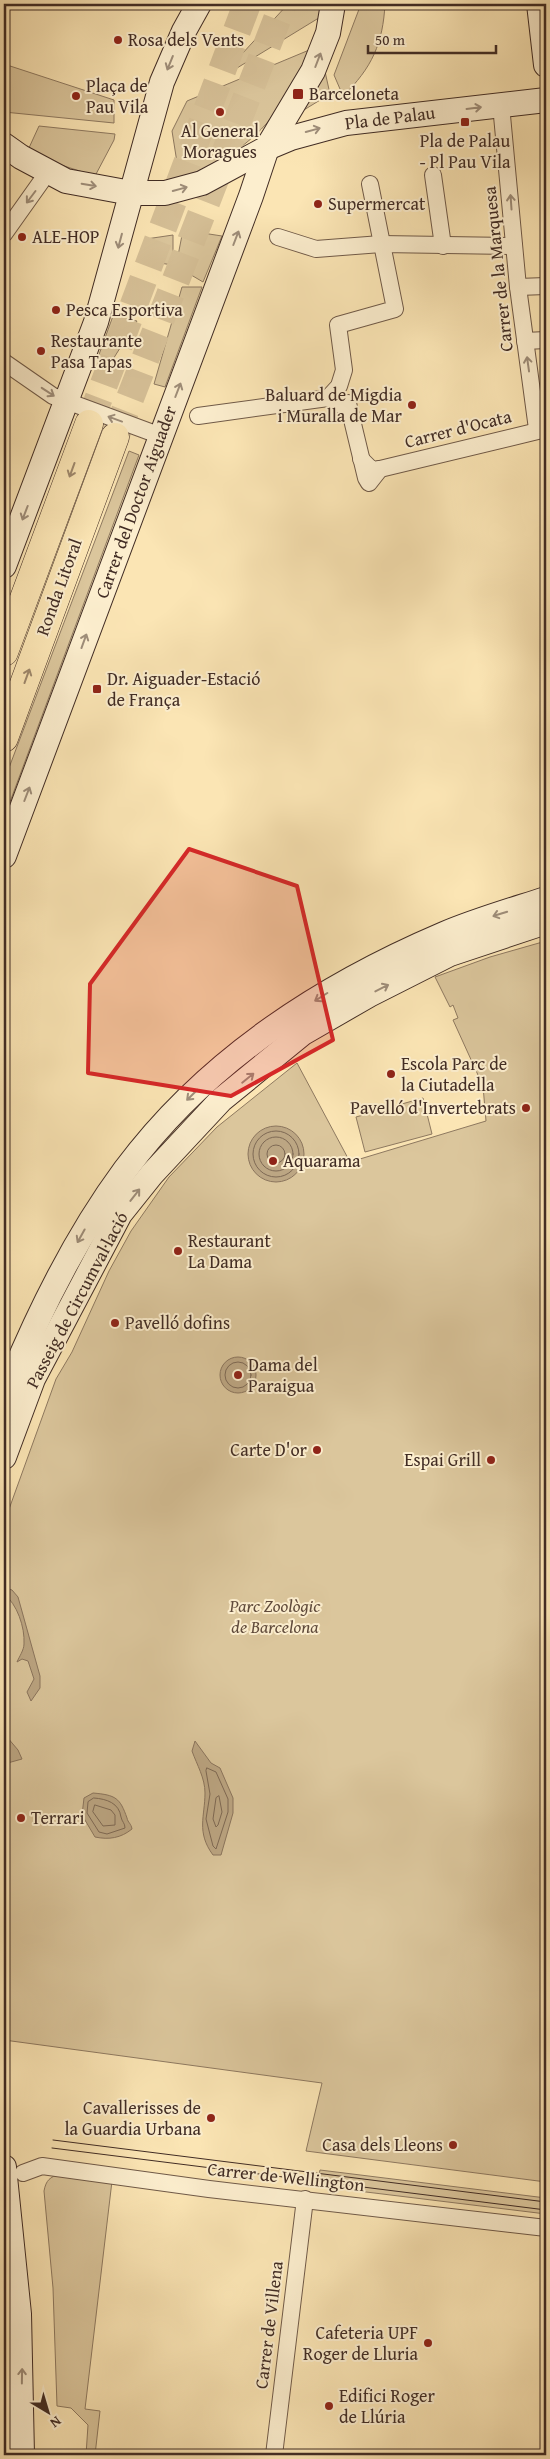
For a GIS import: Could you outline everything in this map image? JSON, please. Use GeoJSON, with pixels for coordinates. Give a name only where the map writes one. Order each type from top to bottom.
{"type":"FeatureCollection","features":[{"type":"Feature","properties":{"kind":"highway","name":"Ronda Litoral"},"geometry":{"type":"LineString","coordinates":[[4,652],[88,424]]}},
{"type":"Feature","properties":{"kind":"highway","name":"Ronda Litoral"},"geometry":{"type":"LineString","coordinates":[[4,738],[115,437]]}},
{"type":"Feature","properties":{"kind":"street"},"geometry":{"type":"LineString","coordinates":[[6,555],[103,303],[162,82],[184,31],[199,4]]}},
{"type":"Feature","properties":{"kind":"street"},"geometry":{"type":"LineString","coordinates":[[4,145],[66,181],[132,194],[165,193],[202,183],[267,148],[313,71],[328,33],[333,4]]}},
{"type":"Feature","properties":{"kind":"street"},"geometry":{"type":"LineString","coordinates":[[539,4],[546,65]]}},
{"type":"Feature","properties":{"kind":"street","name":"Pla de Palau"},"geometry":{"type":"LineString","coordinates":[[267,148],[304,132],[346,123],[546,100]]}},
{"type":"Feature","properties":{"kind":"street","name":"Carrer de la Marquesa"},"geometry":{"type":"LineString","coordinates":[[501,105],[524,341],[542,429]]}},
{"type":"Feature","properties":{"kind":"street","name":"Carrer del Doctor Aiguader"},"geometry":{"type":"LineString","coordinates":[[4,856],[252,196],[267,148]]}},
{"type":"Feature","properties":{"kind":"street"},"geometry":{"type":"LineString","coordinates":[[4,234],[48,172]]}},
{"type":"Feature","properties":{"kind":"street"},"geometry":{"type":"LineString","coordinates":[[433,175],[443,246]]}},
{"type":"Feature","properties":{"kind":"street"},"geometry":{"type":"LineString","coordinates":[[370,184],[380,244],[395,309],[338,325],[350,414],[369,483],[380,469]]}},
{"type":"Feature","properties":{"kind":"street"},"geometry":{"type":"LineString","coordinates":[[278,236],[316,249],[380,244],[514,246]]}},
{"type":"Feature","properties":{"kind":"street"},"geometry":{"type":"LineString","coordinates":[[518,287],[546,286]]}},
{"type":"Feature","properties":{"kind":"street"},"geometry":{"type":"LineString","coordinates":[[524,341],[546,340]]}},
{"type":"Feature","properties":{"kind":"street"},"geometry":{"type":"LineString","coordinates":[[4,362],[53,396],[161,436]]}},
{"type":"Feature","properties":{"kind":"street"},"geometry":{"type":"LineString","coordinates":[[328,398],[339,386],[343,371]]}},
{"type":"Feature","properties":{"kind":"street"},"geometry":{"type":"LineString","coordinates":[[198,416],[328,398],[338,401],[350,414]]}},
{"type":"Feature","properties":{"kind":"street","name":"Carrer d'Ocata"},"geometry":{"type":"LineString","coordinates":[[380,469],[508,439],[542,429]]}},
{"type":"Feature","properties":{"kind":"street"},"geometry":{"type":"LineString","coordinates":[[361,459],[372,470],[380,469]]}},
{"type":"Feature","properties":{"kind":"street","name":"Passeig de Circumval·lació"},"geometry":{"type":"LineString","coordinates":[[4,1397],[56,1283],[88,1225],[126,1169],[193,1093],[281,1021],[357,975],[445,933],[546,899]]}},
{"type":"Feature","properties":{"kind":"street","name":"Passeig de Circumval·lació"},"geometry":{"type":"LineString","coordinates":[[4,1457],[33,1379],[120,1214],[152,1174],[221,1100],[303,1033],[369,995],[450,954],[546,922]]}},
{"type":"Feature","properties":{"kind":"street","name":"Carrer de Wellington"},"geometry":{"type":"LineString","coordinates":[[13,2170],[42,2166],[546,2228]]}},
{"type":"Feature","properties":{"kind":"street"},"geometry":{"type":"LineString","coordinates":[[13,2170],[20,2314],[22,2455]]}},
{"type":"Feature","properties":{"kind":"street","name":"Carrer de Villena"},"geometry":{"type":"LineString","coordinates":[[274,2455],[305,2199]]}},
{"type":"Feature","properties":{"kind":"highlighted area"},"geometry":{"type":"Polygon","coordinates":[[[189,849],[297,886],[333,1040],[231,1096],[88,1073],[90,984],[189,849]]]}},
{"type":"Feature","properties":{"kind":"green space"},"geometry":{"type":"Polygon","coordinates":[[[288,4],[325,4],[322,16],[237,68],[229,68],[288,4]]]}},
{"type":"Feature","properties":{"kind":"green space"},"geometry":{"type":"Polygon","coordinates":[[[361,4],[385,4],[382,31],[369,65],[343,96],[334,75],[361,4]]]}},
{"type":"Feature","properties":{"kind":"green space"},"geometry":{"type":"Polygon","coordinates":[[[314,48],[290,90],[266,124],[256,134],[232,154],[218,162],[192,173],[179,175],[172,131],[187,101],[314,48]]]}},
{"type":"Feature","properties":{"kind":"green space"},"geometry":{"type":"Polygon","coordinates":[[[4,64],[114,100],[114,123],[4,112],[4,64]]]}},
{"type":"Feature","properties":{"kind":"green space"},"geometry":{"type":"Polygon","coordinates":[[[324,67],[330,94],[294,116],[324,67]]]}},
{"type":"Feature","properties":{"kind":"green space"},"geometry":{"type":"Polygon","coordinates":[[[39,126],[115,134],[114,140],[95,176],[55,163],[28,150],[39,126]]]}},
{"type":"Feature","properties":{"kind":"green space"},"geometry":{"type":"Polygon","coordinates":[[[183,230],[222,236],[203,282],[176,266],[183,230]]]}},
{"type":"Feature","properties":{"kind":"green space"},"geometry":{"type":"Polygon","coordinates":[[[173,235],[173,265],[139,260],[146,239],[173,235]]]}},
{"type":"Feature","properties":{"kind":"green space"},"geometry":{"type":"Polygon","coordinates":[[[182,287],[202,287],[165,387],[154,384],[182,287]]]}},
{"type":"Feature","properties":{"kind":"green space"},"geometry":{"type":"Polygon","coordinates":[[[113,316],[137,321],[110,364],[97,360],[113,316]]]}},
{"type":"Feature","properties":{"kind":"green space"},"geometry":{"type":"Polygon","coordinates":[[[129,451],[139,455],[4,818],[4,781],[129,451]]]}},
{"type":"Feature","properties":{"kind":"green space","name":"Parc Zoològic de Barcelona"},"geometry":{"type":"Polygon","coordinates":[[[546,941],[546,2182],[306,2151],[322,2083],[4,2040],[4,1523],[56,1379],[72,1352],[109,1271],[131,1231],[169,1177],[217,1127],[297,1063],[350,1162],[486,1121],[483,1086],[453,1020],[458,1018],[453,1005],[450,1007],[435,977],[490,957],[546,941]]]}},
{"type":"Feature","properties":{"kind":"green space"},"geometry":{"type":"Polygon","coordinates":[[[423,1098],[432,1134],[365,1152],[356,1117],[423,1098]]]}},
{"type":"Feature","properties":{"kind":"green space"},"geometry":{"type":"Polygon","coordinates":[[[320,2170],[546,2198],[546,2214],[317,2186],[320,2170]]]}},
{"type":"Feature","properties":{"kind":"green space"},"geometry":{"type":"Polygon","coordinates":[[[60,2174],[112,2181],[85,2409],[100,2411],[95,2455],[86,2455],[88,2425],[71,2408],[57,2406],[53,2288],[44,2191],[49,2180],[60,2174]]]}},
{"type":"Feature","properties":{"kind":"green space"},"geometry":{"type":"Polygon","coordinates":[[[4,2226],[15,2434],[6,2433],[4,2226]]]}},
{"type":"Feature","properties":{"kind":"water"},"geometry":{"type":"Polygon","coordinates":[[[276,1126],[287,1128],[296,1134],[302,1143],[304,1154],[302,1165],[296,1174],[287,1180],[276,1182],[265,1180],[256,1174],[250,1165],[248,1154],[250,1143],[256,1134],[265,1128],[276,1126]]]}},
{"type":"Feature","properties":{"kind":"water"},"geometry":{"type":"Polygon","coordinates":[[[238,1357],[251,1362],[256,1375],[251,1388],[238,1393],[225,1388],[220,1375],[225,1362],[238,1357]]]}},
{"type":"Feature","properties":{"kind":"water"},"geometry":{"type":"Polygon","coordinates":[[[4,1587],[12,1590],[18,1597],[40,1676],[40,1688],[31,1701],[27,1692],[34,1679],[28,1661],[22,1659],[17,1662],[24,1646],[22,1623],[13,1604],[4,1594],[4,1587]]]}},
{"type":"Feature","properties":{"kind":"water"},"geometry":{"type":"Polygon","coordinates":[[[7,1737],[18,1750],[22,1759],[4,1764],[4,1759],[8,1760],[9,1757],[4,1738],[7,1737]]]}},
{"type":"Feature","properties":{"kind":"water"},"geometry":{"type":"Polygon","coordinates":[[[195,1741],[211,1763],[220,1768],[233,1798],[233,1813],[221,1855],[213,1855],[208,1847],[203,1831],[205,1787],[192,1751],[195,1741]]]}},
{"type":"Feature","properties":{"kind":"water"},"geometry":{"type":"Polygon","coordinates":[[[93,1793],[107,1795],[116,1799],[122,1806],[132,1829],[115,1838],[95,1837],[82,1815],[84,1798],[93,1793]]]}},
{"type":"Feature","properties":{"kind":"tunnel"},"geometry":{"type":"LineString","coordinates":[[89,424],[247,4]]}},
{"type":"Feature","properties":{"kind":"tunnel"},"geometry":{"type":"LineString","coordinates":[[115,437],[283,4]]}},
{"type":"Feature","properties":{"kind":"tram line"},"geometry":{"type":"LineString","coordinates":[[53,2140],[546,2202]]}},
{"type":"Feature","properties":{"kind":"tram line"},"geometry":{"type":"LineString","coordinates":[[52,2148],[546,2210]]}},
{"type":"Feature","properties":{"kind":"place","name":"Rosa dels Vents"},"geometry":{"type":"Point","coordinates":[118,40]}},
{"type":"Feature","properties":{"kind":"place","name":"Barceloneta"},"geometry":{"type":"Point","coordinates":[298,94]}},
{"type":"Feature","properties":{"kind":"place","name":"Plaça de Pau Vila"},"geometry":{"type":"Point","coordinates":[76,96]}},
{"type":"Feature","properties":{"kind":"place","name":"Al General Moragues"},"geometry":{"type":"Point","coordinates":[220,112]}},
{"type":"Feature","properties":{"kind":"place","name":"Pla de Palau - Pl Pau Vila"},"geometry":{"type":"Point","coordinates":[465,122]}},
{"type":"Feature","properties":{"kind":"place","name":"Supermercat"},"geometry":{"type":"Point","coordinates":[318,204]}},
{"type":"Feature","properties":{"kind":"place","name":"ALE-HOP"},"geometry":{"type":"Point","coordinates":[22,237]}},
{"type":"Feature","properties":{"kind":"place","name":"Pesca Esportiva"},"geometry":{"type":"Point","coordinates":[56,310]}},
{"type":"Feature","properties":{"kind":"place","name":"Restaurante Pasa Tapas"},"geometry":{"type":"Point","coordinates":[41,351]}},
{"type":"Feature","properties":{"kind":"place","name":"Baluard de Migdia i Muralla de Mar"},"geometry":{"type":"Point","coordinates":[412,405]}},
{"type":"Feature","properties":{"kind":"place","name":"Dr. Aiguader-Estació de França"},"geometry":{"type":"Point","coordinates":[97,689]}},
{"type":"Feature","properties":{"kind":"place","name":"Escola Parc de la Ciutadella"},"geometry":{"type":"Point","coordinates":[391,1074]}},
{"type":"Feature","properties":{"kind":"place","name":"Pavelló d'Invertebrats"},"geometry":{"type":"Point","coordinates":[526,1108]}},
{"type":"Feature","properties":{"kind":"place","name":"Aquarama"},"geometry":{"type":"Point","coordinates":[273,1161]}},
{"type":"Feature","properties":{"kind":"place","name":"Restaurant La Dama"},"geometry":{"type":"Point","coordinates":[178,1251]}},
{"type":"Feature","properties":{"kind":"place","name":"Pavelló dofins"},"geometry":{"type":"Point","coordinates":[115,1323]}},
{"type":"Feature","properties":{"kind":"place","name":"Dama del Paraigua"},"geometry":{"type":"Point","coordinates":[238,1375]}},
{"type":"Feature","properties":{"kind":"place","name":"Carte D'or"},"geometry":{"type":"Point","coordinates":[317,1450]}},
{"type":"Feature","properties":{"kind":"place","name":"Espai Grill"},"geometry":{"type":"Point","coordinates":[491,1460]}},
{"type":"Feature","properties":{"kind":"place","name":"Terrari"},"geometry":{"type":"Point","coordinates":[21,1818]}},
{"type":"Feature","properties":{"kind":"place","name":"Cavallerisses de la Guardia Urbana"},"geometry":{"type":"Point","coordinates":[211,2118]}},
{"type":"Feature","properties":{"kind":"place","name":"Casa dels Lleons"},"geometry":{"type":"Point","coordinates":[453,2145]}},
{"type":"Feature","properties":{"kind":"place","name":"Cafeteria UPF Roger de Lluria"},"geometry":{"type":"Point","coordinates":[428,2343]}},
{"type":"Feature","properties":{"kind":"place","name":"Edifici Roger de Llúria"},"geometry":{"type":"Point","coordinates":[329,2406]}}]}
